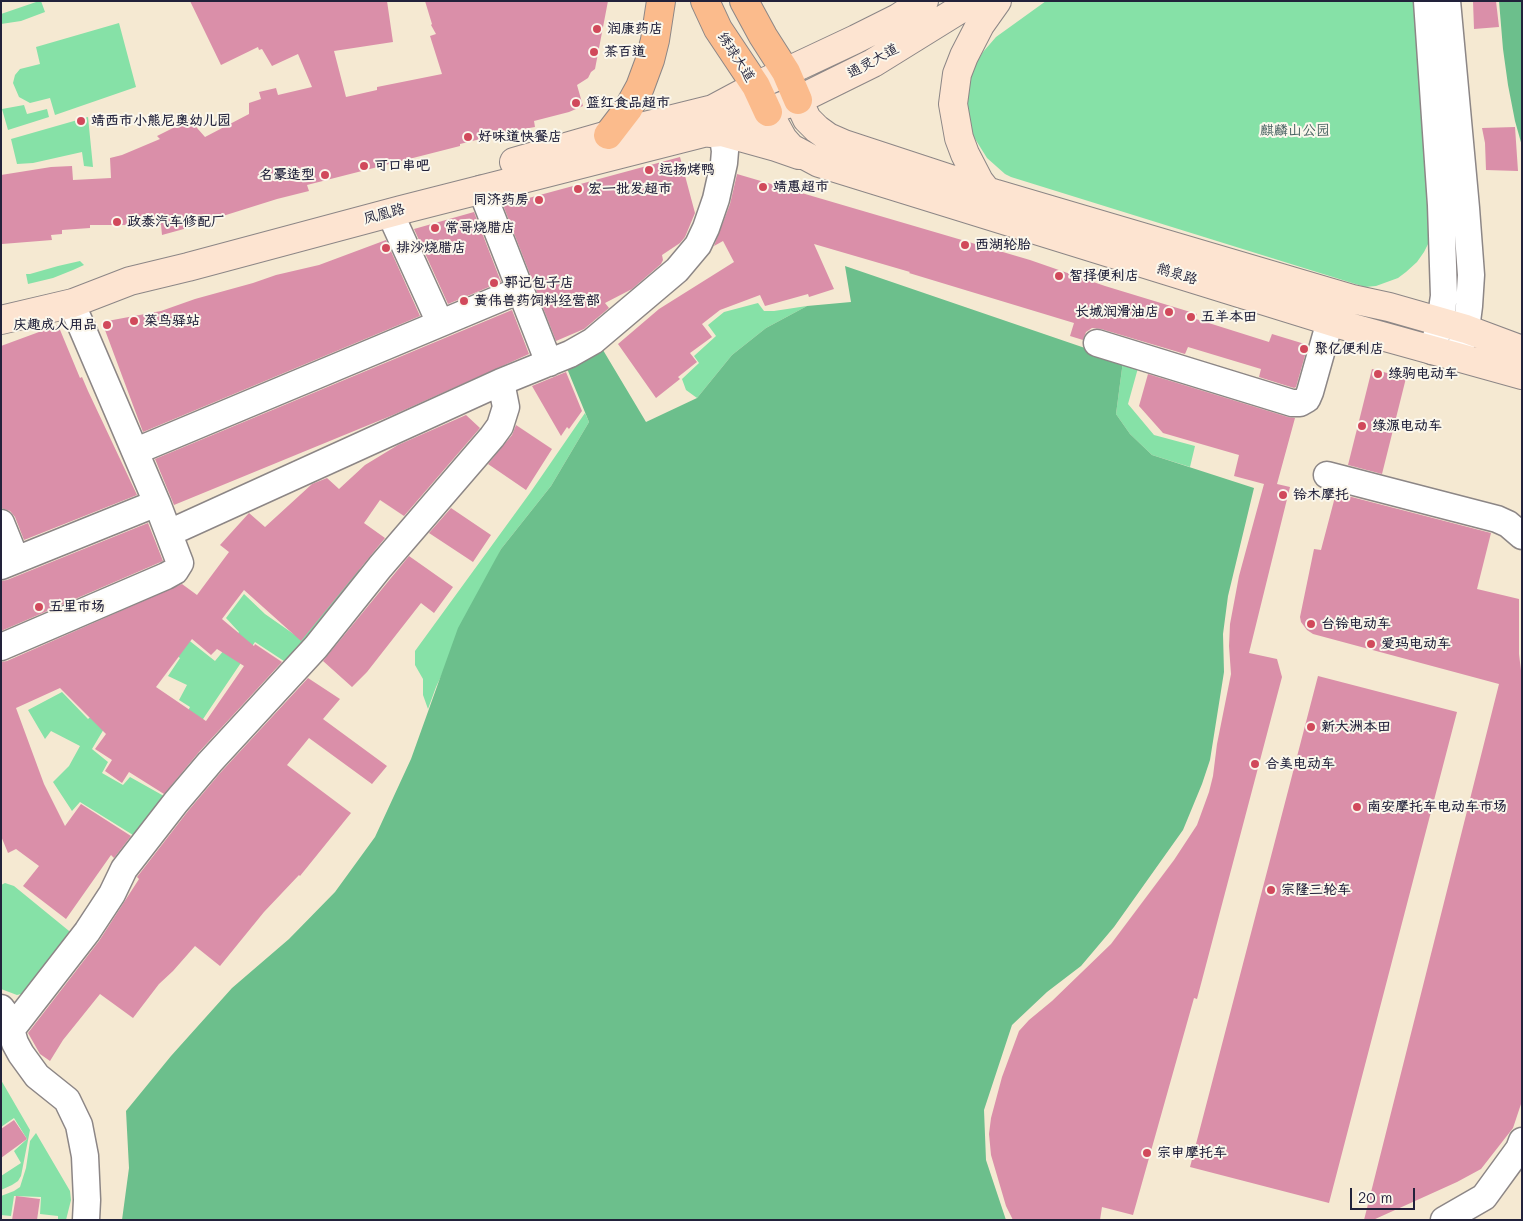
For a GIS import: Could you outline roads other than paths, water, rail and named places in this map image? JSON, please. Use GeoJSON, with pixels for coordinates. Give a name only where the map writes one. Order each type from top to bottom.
{"type":"FeatureCollection","features":[{"type":"Feature","properties":{"kind":"main road","name":"绣球大道"},"geometry":{"type":"LineString","coordinates":[[705,1],[718,29],[756,86],[768,112]]}},
{"type":"Feature","properties":{"kind":"main road"},"geometry":{"type":"LineString","coordinates":[[744,1],[786,72],[798,100]]}},
{"type":"Feature","properties":{"kind":"main road","name":"通灵大道"},"geometry":{"type":"LineString","coordinates":[[756,86],[898,18],[924,1]]}},
{"type":"Feature","properties":{"kind":"main road","name":"通灵大道"},"geometry":{"type":"LineString","coordinates":[[768,112],[798,100],[873,63],[972,1]]}},
{"type":"Feature","properties":{"kind":"main road"},"geometry":{"type":"LineString","coordinates":[[986,190],[978,181],[965,154],[959,138],[952,104],[957,74],[964,56],[980,25],[998,1]]}},
{"type":"Feature","properties":{"kind":"main road"},"geometry":{"type":"LineString","coordinates":[[608,135],[628,109],[640,87],[655,40],[658,6]]}},
{"type":"Feature","properties":{"kind":"main road","name":"凤凰路"},"geometry":{"type":"LineString","coordinates":[[1,306],[75,288],[127,268],[608,135],[713,109],[756,86]]}},
{"type":"Feature","properties":{"kind":"main road","name":"鹅泉路"},"geometry":{"type":"LineString","coordinates":[[798,100],[806,119],[828,137],[986,190],[1342,296],[1389,307],[1466,330],[1522,350]]}},
{"type":"Feature","properties":{"kind":"main road","name":"凤凰路"},"geometry":{"type":"LineString","coordinates":[[1,320],[73,303],[130,280],[188,267],[481,190],[714,133],[768,112]]}},
{"type":"Feature","properties":{"kind":"main road","name":"鹅泉路"},"geometry":{"type":"LineString","coordinates":[[768,112],[787,144],[819,163],[1330,321],[1522,375]]}},
{"type":"Feature","properties":{"kind":"main road"},"geometry":{"type":"LineString","coordinates":[[714,133],[776,147],[806,157]]}},
{"type":"Feature","properties":{"kind":"street"},"geometry":{"type":"LineString","coordinates":[[1428,1],[1441,204],[1444,296],[1440,323],[1445,354]]}},
{"type":"Feature","properties":{"kind":"street"},"geometry":{"type":"LineString","coordinates":[[1445,354],[1466,330],[1471,275],[1447,1]]}},
{"type":"Feature","properties":{"kind":"street"},"geometry":{"type":"LineString","coordinates":[[169,533],[501,382],[570,354],[593,341],[677,270],[698,245],[716,198],[724,163],[725,151],[714,133]]}},
{"type":"Feature","properties":{"kind":"street"},"geometry":{"type":"LineString","coordinates":[[481,190],[549,363]]}},
{"type":"Feature","properties":{"kind":"street"},"geometry":{"type":"LineString","coordinates":[[390,213],[440,322]]}},
{"type":"Feature","properties":{"kind":"street"},"geometry":{"type":"LineString","coordinates":[[136,452],[440,322],[520,290]]}},
{"type":"Feature","properties":{"kind":"street"},"geometry":{"type":"LineString","coordinates":[[1,647],[175,571],[180,563],[157,503],[73,303]]}},
{"type":"Feature","properties":{"kind":"street"},"geometry":{"type":"LineString","coordinates":[[1097,343],[1292,403],[1300,403],[1307,399],[1310,392],[1330,321]]}},
{"type":"Feature","properties":{"kind":"street"},"geometry":{"type":"LineString","coordinates":[[86,1220],[85,1156],[79,1125],[67,1100],[37,1076],[21,1054],[6,1019],[87,932],[112,894],[124,869],[176,802],[210,762],[316,647],[380,567],[492,437],[500,426],[506,407],[501,382]]}},
{"type":"Feature","properties":{"kind":"street"},"geometry":{"type":"LineString","coordinates":[[1327,475],[1497,519],[1508,524],[1522,536]]}},
{"type":"Feature","properties":{"kind":"street"},"geometry":{"type":"LineString","coordinates":[[1,523],[8,563],[157,503]]}},
{"type":"Feature","properties":{"kind":"street"},"geometry":{"type":"LineString","coordinates":[[1444,1220],[1484,1197],[1519,1149],[1522,1141]]}},
{"type":"Feature","properties":{"kind":"place","name":"润康药店"},"geometry":{"type":"Point","coordinates":[597,29]}},
{"type":"Feature","properties":{"kind":"place","name":"茶百道"},"geometry":{"type":"Point","coordinates":[594,52]}},
{"type":"Feature","properties":{"kind":"place","name":"篮红食品超市"},"geometry":{"type":"Point","coordinates":[576,103]}},
{"type":"Feature","properties":{"kind":"place","name":"靖西市小熊尼奥幼儿园"},"geometry":{"type":"Point","coordinates":[81,121]}},
{"type":"Feature","properties":{"kind":"place","name":"好味道快餐店"},"geometry":{"type":"Point","coordinates":[468,137]}},
{"type":"Feature","properties":{"kind":"place","name":"可口串吧"},"geometry":{"type":"Point","coordinates":[364,166]}},
{"type":"Feature","properties":{"kind":"place","name":"远扬烤鸭"},"geometry":{"type":"Point","coordinates":[649,170]}},
{"type":"Feature","properties":{"kind":"place","name":"名豪造型"},"geometry":{"type":"Point","coordinates":[325,175]}},
{"type":"Feature","properties":{"kind":"place","name":"靖惠超市"},"geometry":{"type":"Point","coordinates":[763,187]}},
{"type":"Feature","properties":{"kind":"place","name":"宏一批发超市"},"geometry":{"type":"Point","coordinates":[578,189]}},
{"type":"Feature","properties":{"kind":"place","name":"同济药房"},"geometry":{"type":"Point","coordinates":[539,200]}},
{"type":"Feature","properties":{"kind":"place","name":"政泰汽车修配厂"},"geometry":{"type":"Point","coordinates":[117,222]}},
{"type":"Feature","properties":{"kind":"place","name":"常哥烧腊店"},"geometry":{"type":"Point","coordinates":[435,228]}},
{"type":"Feature","properties":{"kind":"place","name":"西湖轮胎"},"geometry":{"type":"Point","coordinates":[965,245]}},
{"type":"Feature","properties":{"kind":"place","name":"排沙烧腊店"},"geometry":{"type":"Point","coordinates":[386,248]}},
{"type":"Feature","properties":{"kind":"place","name":"智择便利店"},"geometry":{"type":"Point","coordinates":[1059,276]}},
{"type":"Feature","properties":{"kind":"place","name":"郭记包子店"},"geometry":{"type":"Point","coordinates":[494,283]}},
{"type":"Feature","properties":{"kind":"place","name":"黄伟兽药饲料经营部"},"geometry":{"type":"Point","coordinates":[464,301]}},
{"type":"Feature","properties":{"kind":"place","name":"长城润滑油店"},"geometry":{"type":"Point","coordinates":[1169,312]}},
{"type":"Feature","properties":{"kind":"place","name":"五羊本田"},"geometry":{"type":"Point","coordinates":[1191,317]}},
{"type":"Feature","properties":{"kind":"place","name":"菜鸟驿站"},"geometry":{"type":"Point","coordinates":[134,321]}},
{"type":"Feature","properties":{"kind":"place","name":"庆趣成人用品"},"geometry":{"type":"Point","coordinates":[107,325]}},
{"type":"Feature","properties":{"kind":"place","name":"聚亿便利店"},"geometry":{"type":"Point","coordinates":[1304,349]}},
{"type":"Feature","properties":{"kind":"place","name":"绿驹电动车"},"geometry":{"type":"Point","coordinates":[1378,374]}},
{"type":"Feature","properties":{"kind":"place","name":"绿源电动车"},"geometry":{"type":"Point","coordinates":[1362,426]}},
{"type":"Feature","properties":{"kind":"place","name":"铃木摩托"},"geometry":{"type":"Point","coordinates":[1283,495]}},
{"type":"Feature","properties":{"kind":"place","name":"五里市场"},"geometry":{"type":"Point","coordinates":[39,607]}},
{"type":"Feature","properties":{"kind":"place","name":"台铃电动车"},"geometry":{"type":"Point","coordinates":[1311,624]}},
{"type":"Feature","properties":{"kind":"place","name":"爱玛电动车"},"geometry":{"type":"Point","coordinates":[1371,644]}},
{"type":"Feature","properties":{"kind":"place","name":"新大洲本田"},"geometry":{"type":"Point","coordinates":[1311,727]}},
{"type":"Feature","properties":{"kind":"place","name":"合美电动车"},"geometry":{"type":"Point","coordinates":[1255,764]}},
{"type":"Feature","properties":{"kind":"place","name":"南安摩托车电动车市场"},"geometry":{"type":"Point","coordinates":[1357,807]}},
{"type":"Feature","properties":{"kind":"place","name":"宗隆三轮车"},"geometry":{"type":"Point","coordinates":[1271,890]}},
{"type":"Feature","properties":{"kind":"place","name":"宗申摩托车"},"geometry":{"type":"Point","coordinates":[1147,1153]}},
{"type":"Feature","properties":{"kind":"park label","name":"麒麟山公园"},"geometry":{"type":"Point","coordinates":[1295,131]}}]}
